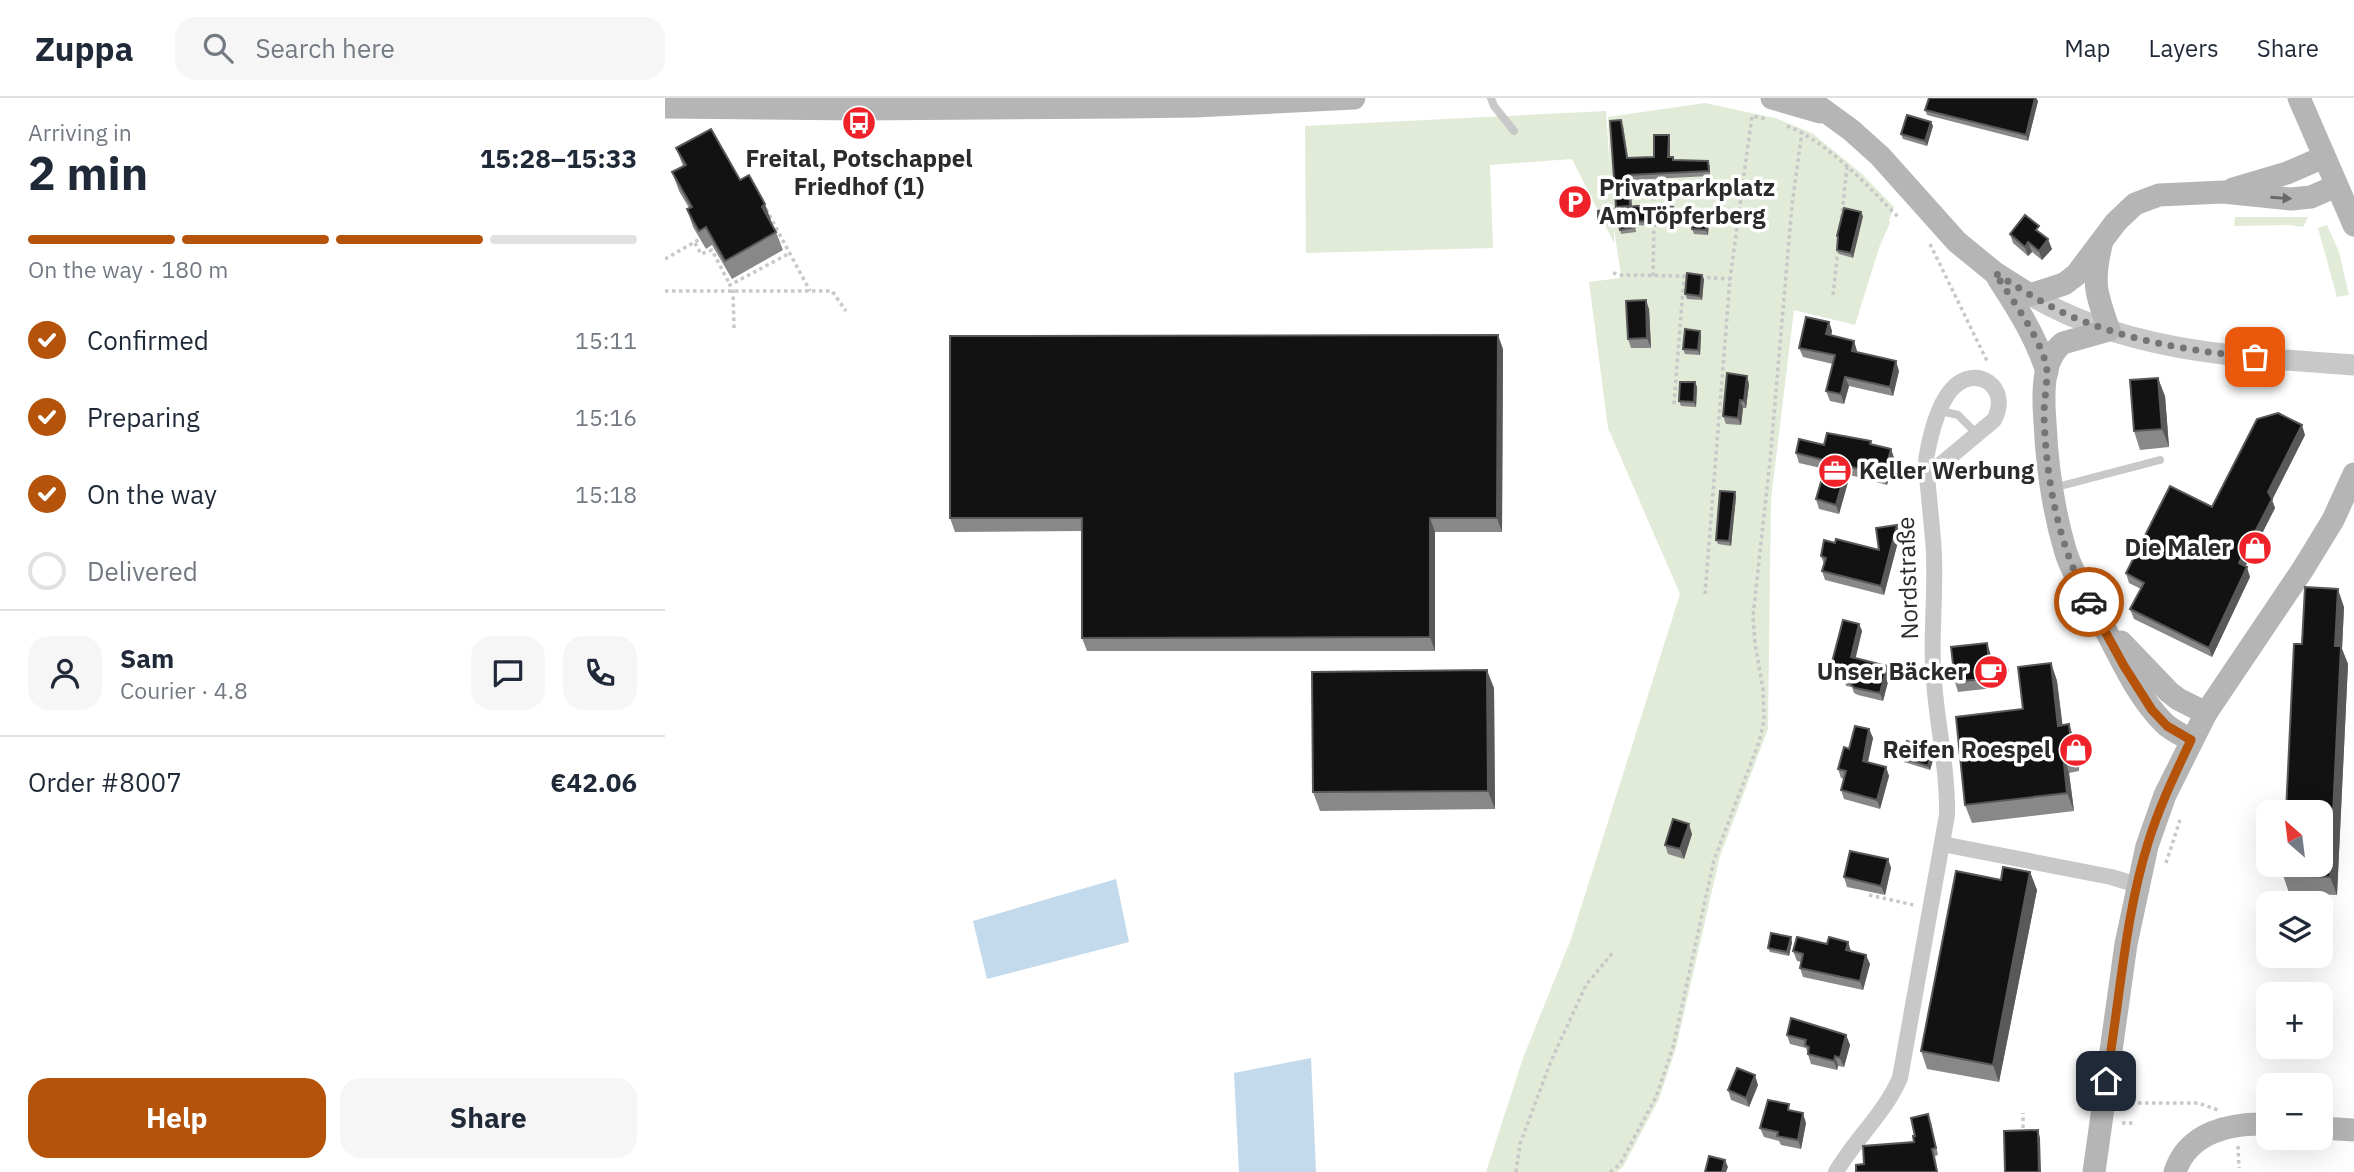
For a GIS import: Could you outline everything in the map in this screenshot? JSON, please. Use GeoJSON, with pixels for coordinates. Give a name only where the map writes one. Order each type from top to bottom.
{"type":"FeatureCollection","features":[{"type":"Feature","properties":{"kind":"main road"},"geometry":{"type":"LineString","coordinates":[[665,107],[859,109],[972,102],[1001,109],[1195,106],[1354,98]]}},
{"type":"Feature","properties":{"kind":"main road"},"geometry":{"type":"LineString","coordinates":[[1807,98],[1851,130],[1880,156],[1957,242],[1995,273],[2030,295],[2064,284],[2076,275],[2116,222],[2135,205],[2159,195],[2223,192],[2291,199],[2311,197],[2336,186]]}},
{"type":"Feature","properties":{"kind":"main road"},"geometry":{"type":"LineString","coordinates":[[2299,98],[2354,225]]}},
{"type":"Feature","properties":{"kind":"main road"},"geometry":{"type":"LineString","coordinates":[[1773,109],[1826,114]]}},
{"type":"Feature","properties":{"kind":"main road"},"geometry":{"type":"LineString","coordinates":[[2223,192],[2287,173],[2324,158]]}},
{"type":"Feature","properties":{"kind":"main road"},"geometry":{"type":"LineString","coordinates":[[2102,239],[2094,280],[2109,330],[2063,343],[2051,358],[2047,372],[2044,416],[2050,488],[2067,556],[2124,666],[2152,710],[2167,726],[2191,740]]}},
{"type":"Feature","properties":{"kind":"main road"},"geometry":{"type":"LineString","coordinates":[[1995,273],[2039,347],[2047,372]]}},
{"type":"Feature","properties":{"kind":"main road"},"geometry":{"type":"LineString","coordinates":[[2094,1172],[2126,944],[2147,846],[2165,795],[2206,713],[2303,569],[2333,520],[2354,474]]}},
{"type":"Feature","properties":{"kind":"main road"},"geometry":{"type":"LineString","coordinates":[[2100,620],[2169,692],[2206,713]]}},
{"type":"Feature","properties":{"kind":"main road"},"geometry":{"type":"LineString","coordinates":[[2175,1172],[2179,1160],[2193,1144],[2209,1133],[2227,1126],[2256,1125]]}},
{"type":"Feature","properties":{"kind":"main road"},"geometry":{"type":"LineString","coordinates":[[2333,1129],[2354,1130]]}},
{"type":"Feature","properties":{"kind":"street"},"geometry":{"type":"LineString","coordinates":[[2030,295],[2109,330],[2191,350],[2350,364]]}},
{"type":"Feature","properties":{"kind":"street","name":"Nordstraße"},"geometry":{"type":"LineString","coordinates":[[1836,1172],[1894,1092],[1900,1077],[1942,844],[1947,801],[1933,667],[1933,541],[1926,458],[1935,410],[1952,389],[1968,379],[1982,378],[1993,385]]}},
{"type":"Feature","properties":{"kind":"street"},"geometry":{"type":"LineString","coordinates":[[1927,476],[1994,420],[2000,400],[1993,385]]}},
{"type":"Feature","properties":{"kind":"street"},"geometry":{"type":"LineString","coordinates":[[1942,844],[2111,877],[2138,885]]}},
{"type":"Feature","properties":{"kind":"lane"},"geometry":{"type":"LineString","coordinates":[[1491,98],[1494,106],[1514,131]]}},
{"type":"Feature","properties":{"kind":"lane"},"geometry":{"type":"LineString","coordinates":[[1935,410],[1958,415],[1978,435]]}},
{"type":"Feature","properties":{"kind":"lane"},"geometry":{"type":"LineString","coordinates":[[2050,488],[2160,460]]}},
{"type":"Feature","properties":{"kind":"path"},"geometry":{"type":"LineString","coordinates":[[1705,594],[1730,279],[1752,116],[1773,109]]}},
{"type":"Feature","properties":{"kind":"path"},"geometry":{"type":"LineString","coordinates":[[1783,124],[1801,132],[1847,167],[1899,218]]}},
{"type":"Feature","properties":{"kind":"path"},"geometry":{"type":"LineString","coordinates":[[1610,1172],[1620,1164],[1655,1097],[1672,1047],[1714,860],[1759,742],[1764,721],[1763,689],[1753,616],[1801,132]]}},
{"type":"Feature","properties":{"kind":"path"},"geometry":{"type":"LineString","coordinates":[[1833,295],[1847,167]]}},
{"type":"Feature","properties":{"kind":"path"},"geometry":{"type":"LineString","coordinates":[[1653,276],[1654,170]]}},
{"type":"Feature","properties":{"kind":"path"},"geometry":{"type":"LineString","coordinates":[[765,207],[810,291]]}},
{"type":"Feature","properties":{"kind":"path"},"geometry":{"type":"LineString","coordinates":[[1925,236],[1992,372],[1993,385]]}},
{"type":"Feature","properties":{"kind":"path"},"geometry":{"type":"LineString","coordinates":[[665,259],[700,239]]}},
{"type":"Feature","properties":{"kind":"path"},"geometry":{"type":"LineString","coordinates":[[695,243],[701,254],[712,250],[733,290],[734,328]]}},
{"type":"Feature","properties":{"kind":"path"},"geometry":{"type":"LineString","coordinates":[[730,285],[790,253]]}},
{"type":"Feature","properties":{"kind":"path"},"geometry":{"type":"LineString","coordinates":[[1613,273],[1730,279]]}},
{"type":"Feature","properties":{"kind":"path"},"geometry":{"type":"LineString","coordinates":[[1675,404],[1684,276]]}},
{"type":"Feature","properties":{"kind":"path"},"geometry":{"type":"LineString","coordinates":[[665,291],[832,291],[846,311]]}},
{"type":"Feature","properties":{"kind":"path"},"geometry":{"type":"LineString","coordinates":[[1992,672],[2009,670]]}},
{"type":"Feature","properties":{"kind":"path"},"geometry":{"type":"LineString","coordinates":[[2076,750],[2087,749]]}},
{"type":"Feature","properties":{"kind":"path"},"geometry":{"type":"LineString","coordinates":[[2162,875],[2183,812]]}},
{"type":"Feature","properties":{"kind":"path"},"geometry":{"type":"LineString","coordinates":[[1868,895],[1923,906]]}},
{"type":"Feature","properties":{"kind":"path"},"geometry":{"type":"LineString","coordinates":[[1515,1172],[1520,1144],[1563,1036],[1586,985],[1614,951]]}},
{"type":"Feature","properties":{"kind":"path"},"geometry":{"type":"LineString","coordinates":[[2124,1103],[2197,1103],[2224,1112]]}},
{"type":"Feature","properties":{"kind":"path"},"geometry":{"type":"LineString","coordinates":[[2023,1113],[2023,1138]]}},
{"type":"Feature","properties":{"kind":"path"},"geometry":{"type":"LineString","coordinates":[[2122,1123],[2133,1123]]}},
{"type":"Feature","properties":{"kind":"path"},"geometry":{"type":"LineString","coordinates":[[2238,1146],[2239,1168]]}},
{"type":"Feature","properties":{"kind":"green space"},"geometry":{"type":"Polygon","coordinates":[[[1705,103],[1775,118],[1812,133],[1862,174],[1894,207],[1855,325],[1794,310],[1771,499],[1768,729],[1720,856],[1676,1048],[1659,1099],[1623,1167],[1617,1172],[1486,1172],[1523,1058],[1571,939],[1680,594],[1608,428],[1589,282],[1620,278],[1621,275],[1614,229],[1614,243],[1572,159],[1490,165],[1493,248],[1306,253],[1305,126],[1606,111],[1610,173],[1608,117],[1705,103]]]}},
{"type":"Feature","properties":{"kind":"green space"},"geometry":{"type":"Polygon","coordinates":[[[2235,217],[2308,217],[2303,227],[2234,226],[2235,217]]]}},
{"type":"Feature","properties":{"kind":"green space"},"geometry":{"type":"Polygon","coordinates":[[[2327,225],[2339,252],[2349,295],[2337,297],[2318,228],[2327,225]]]}},
{"type":"Feature","properties":{"kind":"water"},"geometry":{"type":"Polygon","coordinates":[[[1116,879],[1129,942],[987,979],[973,921],[1116,879]]]}},
{"type":"Feature","properties":{"kind":"water"},"geometry":{"type":"Polygon","coordinates":[[[1311,1058],[1316,1172],[1239,1172],[1234,1073],[1311,1058]]]}},
{"type":"Feature","properties":{"kind":"building"},"geometry":{"type":"Polygon","coordinates":[[[1929,98],[2035,98],[2026,135],[1925,110],[1929,98]]]}},
{"type":"Feature","properties":{"kind":"building"},"geometry":{"type":"Polygon","coordinates":[[[1907,115],[1931,122],[1925,141],[1901,134],[1907,115]]]}},
{"type":"Feature","properties":{"kind":"building"},"geometry":{"type":"Polygon","coordinates":[[[1621,120],[1627,158],[1654,157],[1654,135],[1669,135],[1668,157],[1673,157],[1673,160],[1708,161],[1709,171],[1628,175],[1630,206],[1616,207],[1610,121],[1621,120]]]}},
{"type":"Feature","properties":{"kind":"building"},"geometry":{"type":"Polygon","coordinates":[[[711,129],[740,180],[749,175],[776,232],[725,261],[706,227],[699,231],[693,221],[687,209],[692,207],[672,172],[686,165],[676,148],[711,129]]]}},
{"type":"Feature","properties":{"kind":"building"},"geometry":{"type":"Polygon","coordinates":[[[1636,206],[1673,207],[1672,222],[1634,221],[1635,227],[1620,230],[1618,220],[1598,219],[1598,211],[1636,206]]]}},
{"type":"Feature","properties":{"kind":"building"},"geometry":{"type":"Polygon","coordinates":[[[1844,208],[1861,212],[1851,253],[1837,250],[1837,236],[1844,208]]]}},
{"type":"Feature","properties":{"kind":"building"},"geometry":{"type":"Polygon","coordinates":[[[1692,215],[1707,215],[1706,230],[1692,229],[1692,215]]]}},
{"type":"Feature","properties":{"kind":"building"},"geometry":{"type":"Polygon","coordinates":[[[2025,215],[2039,226],[2036,230],[2048,239],[2039,251],[2028,242],[2025,247],[2010,234],[2025,215]]]}},
{"type":"Feature","properties":{"kind":"building"},"geometry":{"type":"Polygon","coordinates":[[[1687,273],[1702,275],[1700,296],[1685,294],[1687,273]]]}},
{"type":"Feature","properties":{"kind":"building"},"geometry":{"type":"Polygon","coordinates":[[[1646,300],[1647,338],[1628,339],[1626,301],[1646,300]]]}},
{"type":"Feature","properties":{"kind":"building"},"geometry":{"type":"Polygon","coordinates":[[[1806,317],[1829,322],[1826,334],[1854,341],[1852,351],[1896,361],[1890,387],[1845,377],[1841,394],[1826,391],[1835,355],[1799,348],[1806,317]]]}},
{"type":"Feature","properties":{"kind":"building"},"geometry":{"type":"Polygon","coordinates":[[[1685,329],[1700,331],[1698,350],[1683,349],[1685,329]]]}},
{"type":"Feature","properties":{"kind":"building"},"geometry":{"type":"Polygon","coordinates":[[[1498,335],[1497,518],[1430,518],[1430,637],[1082,638],[1082,518],[950,518],[950,336],[1498,335]]]}},
{"type":"Feature","properties":{"kind":"building"},"geometry":{"type":"Polygon","coordinates":[[[1727,373],[1747,376],[1744,401],[1740,400],[1738,418],[1723,416],[1727,373]]]}},
{"type":"Feature","properties":{"kind":"building"},"geometry":{"type":"Polygon","coordinates":[[[2158,378],[2162,429],[2134,431],[2130,380],[2158,378]]]}},
{"type":"Feature","properties":{"kind":"building"},"geometry":{"type":"Polygon","coordinates":[[[1680,382],[1695,382],[1694,402],[1679,401],[1680,382]]]}},
{"type":"Feature","properties":{"kind":"building"},"geometry":{"type":"Polygon","coordinates":[[[2278,413],[2302,425],[2268,492],[2272,499],[2239,563],[2247,567],[2209,648],[2130,609],[2144,583],[2126,573],[2170,486],[2212,507],[2257,419],[2278,413]]]}},
{"type":"Feature","properties":{"kind":"building"},"geometry":{"type":"Polygon","coordinates":[[[1827,433],[1871,441],[1870,444],[1891,449],[1884,475],[1847,466],[1836,505],[1816,499],[1827,461],[1796,453],[1799,439],[1824,445],[1827,433]]]}},
{"type":"Feature","properties":{"kind":"building"},"geometry":{"type":"Polygon","coordinates":[[[1720,491],[1735,492],[1729,541],[1716,540],[1720,491]]]}},
{"type":"Feature","properties":{"kind":"building"},"geometry":{"type":"Polygon","coordinates":[[[1897,525],[1881,586],[1822,571],[1826,558],[1821,556],[1824,540],[1835,543],[1836,539],[1879,550],[1876,528],[1897,525]]]}},
{"type":"Feature","properties":{"kind":"building"},"geometry":{"type":"Polygon","coordinates":[[[2305,587],[2338,589],[2335,646],[2341,646],[2333,814],[2333,800],[2287,800],[2294,644],[2302,644],[2305,587]]]}},
{"type":"Feature","properties":{"kind":"building"},"geometry":{"type":"Polygon","coordinates":[[[1843,620],[1859,624],[1851,657],[1887,666],[1880,693],[1855,688],[1851,685],[1853,680],[1844,678],[1846,669],[1831,666],[1843,620]]]}},
{"type":"Feature","properties":{"kind":"building"},"geometry":{"type":"Polygon","coordinates":[[[1987,643],[1991,678],[1955,682],[1951,647],[1987,643]]]}},
{"type":"Feature","properties":{"kind":"building"},"geometry":{"type":"Polygon","coordinates":[[[2051,663],[2058,726],[2069,724],[2072,753],[2063,754],[2067,793],[1965,805],[1956,717],[2023,709],[2018,667],[2051,663]]]}},
{"type":"Feature","properties":{"kind":"building"},"geometry":{"type":"Polygon","coordinates":[[[1487,670],[1488,791],[1313,792],[1312,672],[1487,670]]]}},
{"type":"Feature","properties":{"kind":"building"},"geometry":{"type":"Polygon","coordinates":[[[1855,726],[1869,729],[1863,761],[1886,767],[1877,800],[1841,790],[1846,771],[1838,769],[1844,747],[1849,749],[1855,726]]]}},
{"type":"Feature","properties":{"kind":"building"},"geometry":{"type":"Polygon","coordinates":[[[1907,741],[1930,748],[1928,766],[1902,758],[1907,741]]]}},
{"type":"Feature","properties":{"kind":"building"},"geometry":{"type":"Polygon","coordinates":[[[1673,819],[1689,824],[1680,849],[1665,845],[1673,819]]]}},
{"type":"Feature","properties":{"kind":"building"},"geometry":{"type":"Polygon","coordinates":[[[1850,851],[1888,859],[1881,886],[1844,877],[1850,851]]]}},
{"type":"Feature","properties":{"kind":"building"},"geometry":{"type":"Polygon","coordinates":[[[2003,867],[2030,872],[1993,1065],[1921,1051],[1956,871],[2001,880],[2003,867]]]}},
{"type":"Feature","properties":{"kind":"building"},"geometry":{"type":"Polygon","coordinates":[[[1771,933],[1791,937],[1787,952],[1768,948],[1771,933]]]}},
{"type":"Feature","properties":{"kind":"building"},"geometry":{"type":"Polygon","coordinates":[[[1797,937],[1827,944],[1829,937],[1848,942],[1846,950],[1866,955],[1860,981],[1800,968],[1803,954],[1793,951],[1797,937]]]}},
{"type":"Feature","properties":{"kind":"building"},"geometry":{"type":"Polygon","coordinates":[[[1791,1018],[1846,1035],[1840,1058],[1835,1056],[1834,1061],[1808,1054],[1806,1040],[1787,1035],[1791,1018]]]}},
{"type":"Feature","properties":{"kind":"building"},"geometry":{"type":"Polygon","coordinates":[[[1737,1068],[1755,1075],[1746,1098],[1728,1090],[1737,1068]]]}},
{"type":"Feature","properties":{"kind":"building"},"geometry":{"type":"Polygon","coordinates":[[[1768,1100],[1789,1104],[1788,1110],[1803,1113],[1798,1140],[1777,1136],[1778,1132],[1760,1128],[1768,1100]]]}},
{"type":"Feature","properties":{"kind":"building"},"geometry":{"type":"Polygon","coordinates":[[[1928,1114],[1936,1148],[1932,1149],[1937,1172],[1856,1172],[1856,1165],[1864,1164],[1863,1146],[1914,1142],[1911,1118],[1928,1114]]]}},
{"type":"Feature","properties":{"kind":"building"},"geometry":{"type":"Polygon","coordinates":[[[2038,1130],[2039,1172],[2005,1172],[2004,1131],[2038,1130]]]}},
{"type":"Feature","properties":{"kind":"building"},"geometry":{"type":"Polygon","coordinates":[[[1709,1156],[1725,1160],[1722,1172],[1705,1172],[1709,1156]]]}},
{"type":"Feature","properties":{"kind":"way so far"},"geometry":{"type":"LineString","coordinates":[[2089,602],[2067,556],[2050,488],[2044,416],[2047,372],[2039,347],[1995,273],[2043,303],[2109,330],[2191,350],[2255,357]]}},
{"type":"Feature","properties":{"kind":"place","name":"Freital, Potschappel Friedhof (1)"},"geometry":{"type":"Point","coordinates":[859,123]}},
{"type":"Feature","properties":{"kind":"place","name":"Privatparkplatz Am Töpferberg"},"geometry":{"type":"Point","coordinates":[1575,202]}},
{"type":"Feature","properties":{"kind":"place","name":"Keller Werbung"},"geometry":{"type":"Point","coordinates":[1835,471]}},
{"type":"Feature","properties":{"kind":"place","name":"Die Maler"},"geometry":{"type":"Point","coordinates":[2255,548]}},
{"type":"Feature","properties":{"kind":"place","name":"Unser Bäcker"},"geometry":{"type":"Point","coordinates":[1991,672]}},
{"type":"Feature","properties":{"kind":"place","name":"Reifen Roespel"},"geometry":{"type":"Point","coordinates":[2076,750]}},
{"type":"Feature","properties":{"kind":"route"},"geometry":{"type":"LineString","coordinates":[[2089,602],[2152,710],[2167,726],[2191,740],[2165,795],[2147,846],[2126,944],[2106,1081]]}}]}
